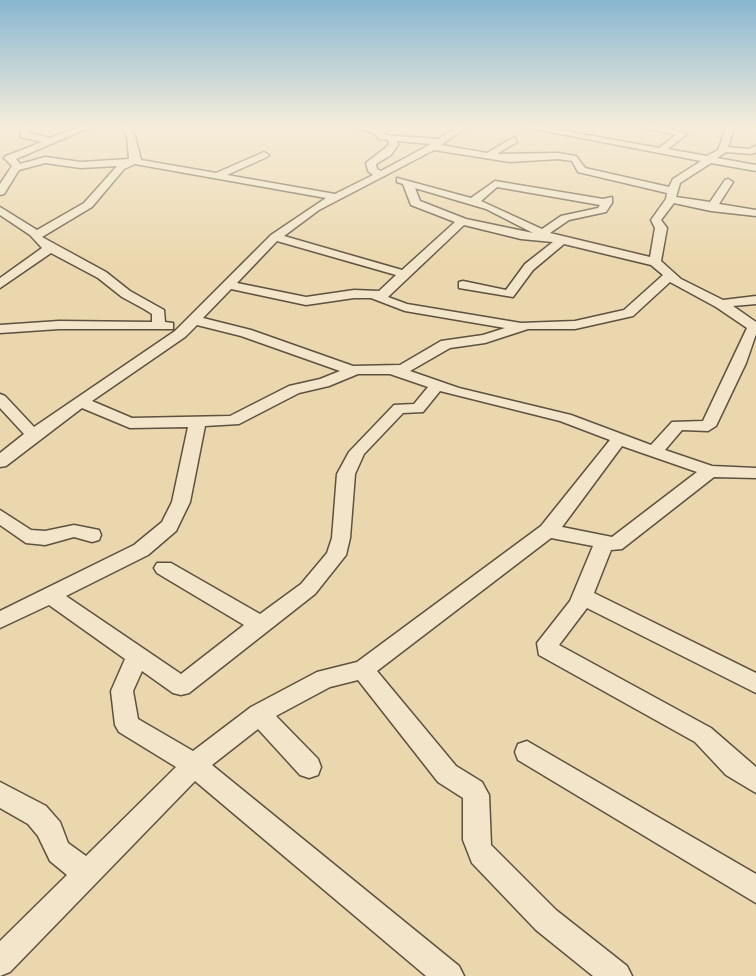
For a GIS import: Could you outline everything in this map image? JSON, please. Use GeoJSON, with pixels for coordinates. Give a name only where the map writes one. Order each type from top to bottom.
{"type":"FeatureCollection","features":[{"type":"Feature","properties":{"kind":"street"},"geometry":{"type":"LineString","coordinates":[[0,192],[14,172]]}},
{"type":"Feature","properties":{"kind":"street"},"geometry":{"type":"LineString","coordinates":[[36,234],[88,205],[121,172]]}},
{"type":"Feature","properties":{"kind":"street"},"geometry":{"type":"LineString","coordinates":[[187,172],[336,197]]}},
{"type":"Feature","properties":{"kind":"street"},"geometry":{"type":"LineString","coordinates":[[217,176],[227,172]]}},
{"type":"Feature","properties":{"kind":"street"},"geometry":{"type":"LineString","coordinates":[[373,172],[499,211],[551,237]]}},
{"type":"Feature","properties":{"kind":"street"},"geometry":{"type":"LineString","coordinates":[[0,463],[33,435],[145,361],[191,323],[275,237],[336,197],[384,172]]}},
{"type":"Feature","properties":{"kind":"street"},"geometry":{"type":"LineString","coordinates":[[588,172],[621,179],[711,208],[756,213]]}},
{"type":"Feature","properties":{"kind":"street"},"geometry":{"type":"LineString","coordinates":[[656,262],[662,228],[656,220],[672,195],[676,181],[691,172]]}},
{"type":"Feature","properties":{"kind":"street"},"geometry":{"type":"LineString","coordinates":[[463,285],[509,294],[565,218],[597,212],[607,203],[610,190],[621,179]]}},
{"type":"Feature","properties":{"kind":"street"},"geometry":{"type":"LineString","coordinates":[[711,208],[727,182]]}},
{"type":"Feature","properties":{"kind":"street"},"geometry":{"type":"LineString","coordinates":[[408,183],[415,207],[521,236],[551,237],[656,262],[669,276],[721,304],[753,327]]}},
{"type":"Feature","properties":{"kind":"street"},"geometry":{"type":"LineString","coordinates":[[473,202],[495,184],[607,203]]}},
{"type":"Feature","properties":{"kind":"street"},"geometry":{"type":"LineString","coordinates":[[0,211],[36,234],[37,239],[50,248],[102,275],[126,294],[159,313],[159,322]]}},
{"type":"Feature","properties":{"kind":"street"},"geometry":{"type":"LineString","coordinates":[[376,297],[462,221]]}},
{"type":"Feature","properties":{"kind":"street"},"geometry":{"type":"LineString","coordinates":[[275,237],[404,274]]}},
{"type":"Feature","properties":{"kind":"street"},"geometry":{"type":"LineString","coordinates":[[0,284],[50,248]]}},
{"type":"Feature","properties":{"kind":"street"},"geometry":{"type":"LineString","coordinates":[[228,285],[299,301],[354,294],[376,297],[405,307],[522,326],[575,325],[628,313],[669,276]]}},
{"type":"Feature","properties":{"kind":"street"},"geometry":{"type":"LineString","coordinates":[[655,451],[678,425],[708,426],[739,363],[753,327],[756,301],[721,304]]}},
{"type":"Feature","properties":{"kind":"street"},"geometry":{"type":"LineString","coordinates":[[0,329],[59,325],[191,323],[246,333],[352,371],[395,371],[410,366],[440,346],[485,339],[522,326]]}},
{"type":"Feature","properties":{"kind":"street"},"geometry":{"type":"LineString","coordinates":[[83,403],[130,423],[197,424],[233,421],[294,388],[324,383],[352,371]]}},
{"type":"Feature","properties":{"kind":"street"},"geometry":{"type":"LineString","coordinates":[[395,371],[437,386],[565,418],[710,471],[756,473]]}},
{"type":"Feature","properties":{"kind":"street"},"geometry":{"type":"LineString","coordinates":[[51,596],[181,685],[308,589],[336,555],[341,538],[349,465],[367,438],[399,408],[418,410],[437,386]]}},
{"type":"Feature","properties":{"kind":"street"},"geometry":{"type":"LineString","coordinates":[[0,399],[33,435]]}},
{"type":"Feature","properties":{"kind":"street"},"geometry":{"type":"LineString","coordinates":[[0,620],[141,550],[169,526],[181,502],[197,424]]}},
{"type":"Feature","properties":{"kind":"street"},"geometry":{"type":"LineString","coordinates":[[0,962],[194,765],[259,714],[325,679],[363,670],[548,531],[619,439]]}},
{"type":"Feature","properties":{"kind":"street"},"geometry":{"type":"LineString","coordinates":[[548,531],[615,544],[710,471]]}},
{"type":"Feature","properties":{"kind":"street"},"geometry":{"type":"LineString","coordinates":[[0,516],[26,536],[45,538],[74,531],[92,535]]}},
{"type":"Feature","properties":{"kind":"street"},"geometry":{"type":"LineString","coordinates":[[604,543],[583,597],[548,643],[550,653],[703,735],[735,767],[756,781]]}},
{"type":"Feature","properties":{"kind":"street"},"geometry":{"type":"LineString","coordinates":[[164,569],[262,623]]}},
{"type":"Feature","properties":{"kind":"street"},"geometry":{"type":"LineString","coordinates":[[583,597],[756,684]]}},
{"type":"Feature","properties":{"kind":"street"},"geometry":{"type":"LineString","coordinates":[[137,656],[122,691],[127,725],[194,765],[449,976]]}},
{"type":"Feature","properties":{"kind":"street"},"geometry":{"type":"LineString","coordinates":[[363,670],[447,774],[476,794],[476,840],[481,854],[546,919],[617,976]]}},
{"type":"Feature","properties":{"kind":"street"},"geometry":{"type":"LineString","coordinates":[[259,714],[309,767]]}},
{"type":"Feature","properties":{"kind":"street"},"geometry":{"type":"LineString","coordinates":[[527,752],[756,889]]}},
{"type":"Feature","properties":{"kind":"street"},"geometry":{"type":"LineString","coordinates":[[0,794],[37,815],[51,831],[52,841],[60,852],[89,874]]}}]}
